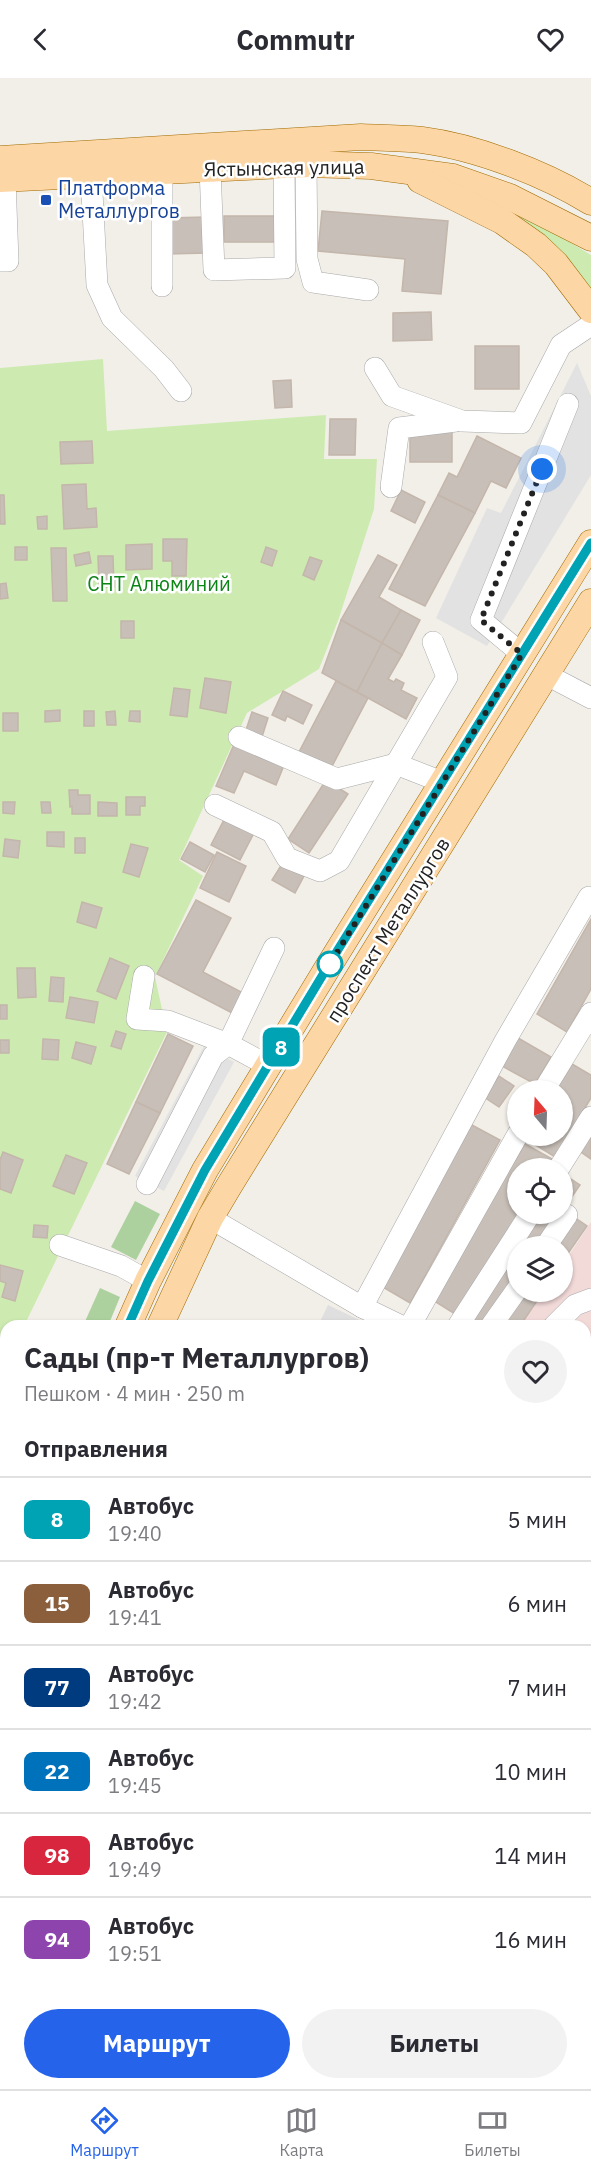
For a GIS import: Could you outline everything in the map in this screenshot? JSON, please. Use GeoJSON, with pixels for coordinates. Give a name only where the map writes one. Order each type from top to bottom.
{"type":"FeatureCollection","features":[{"type":"Feature","properties":{"kind":"main road","name":"Ястынская улица"},"geometry":{"type":"LineString","coordinates":[[2,172],[361,137],[421,140],[478,151],[584,196]]}},
{"type":"Feature","properties":{"kind":"main road","name":"Ястынская улица"},"geometry":{"type":"LineString","coordinates":[[2,172],[91,174],[295,164],[371,166],[453,177],[510,197],[591,238]]}},
{"type":"Feature","properties":{"kind":"main road"},"geometry":{"type":"LineString","coordinates":[[371,166],[426,182],[502,221],[536,245],[556,264],[591,310]]}},
{"type":"Feature","properties":{"kind":"main road","name":"проспект Металлургов"},"geometry":{"type":"LineString","coordinates":[[131,1320],[205,1170],[591,543]]}},
{"type":"Feature","properties":{"kind":"main road","name":"проспект Металлургов"},"geometry":{"type":"LineString","coordinates":[[163,1320],[210,1218],[590,605]]}},
{"type":"Feature","properties":{"kind":"lane"},"geometry":{"type":"LineString","coordinates":[[210,168],[214,270],[285,268],[295,164]]}},
{"type":"Feature","properties":{"kind":"lane"},"geometry":{"type":"LineString","coordinates":[[295,164],[307,259],[313,282],[368,290]]}},
{"type":"Feature","properties":{"kind":"lane"},"geometry":{"type":"LineString","coordinates":[[162,171],[162,286]]}},
{"type":"Feature","properties":{"kind":"lane"},"geometry":{"type":"LineString","coordinates":[[0,261],[8,261],[2,172]]}},
{"type":"Feature","properties":{"kind":"lane"},"geometry":{"type":"LineString","coordinates":[[91,174],[97,285],[111,318],[164,369],[182,391]]}},
{"type":"Feature","properties":{"kind":"lane"},"geometry":{"type":"LineString","coordinates":[[391,487],[399,428],[462,421],[521,423],[561,345],[591,325]]}},
{"type":"Feature","properties":{"kind":"lane"},"geometry":{"type":"LineString","coordinates":[[375,368],[392,396],[462,421]]}},
{"type":"Feature","properties":{"kind":"lane"},"geometry":{"type":"LineString","coordinates":[[522,654],[481,620],[568,404]]}},
{"type":"Feature","properties":{"kind":"lane"},"geometry":{"type":"LineString","coordinates":[[215,805],[272,832],[286,858],[320,871],[339,861],[447,677],[433,642]]}},
{"type":"Feature","properties":{"kind":"lane"},"geometry":{"type":"LineString","coordinates":[[547,675],[591,698]]}},
{"type":"Feature","properties":{"kind":"lane"},"geometry":{"type":"LineString","coordinates":[[239,737],[338,779],[396,764],[442,782]]}},
{"type":"Feature","properties":{"kind":"lane"},"geometry":{"type":"LineString","coordinates":[[210,1218],[371,1316],[505,1041],[589,897],[591,898]]}},
{"type":"Feature","properties":{"kind":"lane"},"geometry":{"type":"LineString","coordinates":[[147,1184],[213,1056],[228,1044],[274,948]]}},
{"type":"Feature","properties":{"kind":"lane"},"geometry":{"type":"LineString","coordinates":[[144,976],[137,1019],[168,1021],[228,1044],[269,1066]]}},
{"type":"Feature","properties":{"kind":"lane"},"geometry":{"type":"LineString","coordinates":[[550,1080],[591,1012]]}},
{"type":"Feature","properties":{"kind":"lane"},"geometry":{"type":"LineString","coordinates":[[565,1158],[591,1117]]}},
{"type":"Feature","properties":{"kind":"lane"},"geometry":{"type":"LineString","coordinates":[[413,1320],[511,1146]]}},
{"type":"Feature","properties":{"kind":"lane"},"geometry":{"type":"LineString","coordinates":[[462,1320],[524,1224]]}},
{"type":"Feature","properties":{"kind":"lane"},"geometry":{"type":"LineString","coordinates":[[60,1245],[121,1266],[148,1281]]}},
{"type":"Feature","properties":{"kind":"lane"},"geometry":{"type":"LineString","coordinates":[[560,1320],[575,1305],[591,1299]]}},
{"type":"Feature","properties":{"kind":"lane"},"geometry":{"type":"LineString","coordinates":[[495,1320],[508,1302]]}},
{"type":"Feature","properties":{"kind":"shaded area"},"geometry":{"type":"Polygon","coordinates":[[[577,363],[591,396],[591,475],[487,646],[436,618],[487,508],[501,513],[577,363]]]}},
{"type":"Feature","properties":{"kind":"shaded area"},"geometry":{"type":"Polygon","coordinates":[[[204,1046],[234,1062],[164,1191],[135,1176],[204,1046]]]}},
{"type":"Feature","properties":{"kind":"shaded area"},"geometry":{"type":"Polygon","coordinates":[[[591,1222],[591,1320],[524,1320],[537,1302],[573,1302],[573,1249],[591,1222]]]}},
{"type":"Feature","properties":{"kind":"shaded area"},"geometry":{"type":"Polygon","coordinates":[[[328,1305],[359,1320],[321,1320],[328,1305]]]}},
{"type":"Feature","properties":{"kind":"green space"},"geometry":{"type":"Polygon","coordinates":[[[517,215],[526,216],[591,255],[591,291],[539,232],[517,215]]]}},
{"type":"Feature","properties":{"kind":"green space","name":"СНТ Алюминий"},"geometry":{"type":"Polygon","coordinates":[[[103,359],[107,431],[326,415],[324,459],[377,459],[374,509],[339,618],[319,669],[247,713],[179,860],[203,876],[155,977],[167,1032],[27,1320],[0,1320],[0,368],[103,359]]]}},
{"type":"Feature","properties":{"kind":"green space"},"geometry":{"type":"Polygon","coordinates":[[[135,1201],[160,1214],[136,1260],[111,1247],[135,1201]]]}},
{"type":"Feature","properties":{"kind":"green space"},"geometry":{"type":"Polygon","coordinates":[[[100,1288],[120,1297],[110,1320],[86,1320],[100,1288]]]}},
{"type":"Feature","properties":{"kind":"building"},"geometry":{"type":"Polygon","coordinates":[[[322,211],[448,221],[441,294],[402,291],[405,259],[318,251],[322,211]]]}},
{"type":"Feature","properties":{"kind":"building"},"geometry":{"type":"Polygon","coordinates":[[[224,216],[276,216],[276,242],[224,242],[224,216]]]}},
{"type":"Feature","properties":{"kind":"building"},"geometry":{"type":"Polygon","coordinates":[[[206,217],[207,253],[168,254],[167,218],[206,217]]]}},
{"type":"Feature","properties":{"kind":"building"},"geometry":{"type":"Polygon","coordinates":[[[431,312],[432,340],[393,341],[393,313],[431,312]]]}},
{"type":"Feature","properties":{"kind":"building"},"geometry":{"type":"Polygon","coordinates":[[[475,346],[519,346],[519,389],[475,389],[475,346]]]}},
{"type":"Feature","properties":{"kind":"building"},"geometry":{"type":"Polygon","coordinates":[[[291,380],[292,407],[275,408],[273,381],[291,380]]]}},
{"type":"Feature","properties":{"kind":"building"},"geometry":{"type":"Polygon","coordinates":[[[330,419],[356,419],[355,455],[329,455],[330,419]]]}},
{"type":"Feature","properties":{"kind":"building"},"geometry":{"type":"Polygon","coordinates":[[[410,430],[452,430],[452,462],[410,462],[410,430]]]}},
{"type":"Feature","properties":{"kind":"building"},"geometry":{"type":"Polygon","coordinates":[[[477,436],[521,458],[506,488],[491,481],[475,513],[438,495],[449,473],[457,477],[477,436]]]}},
{"type":"Feature","properties":{"kind":"building"},"geometry":{"type":"Polygon","coordinates":[[[92,441],[93,463],[61,464],[60,442],[92,441]]]}},
{"type":"Feature","properties":{"kind":"building"},"geometry":{"type":"Polygon","coordinates":[[[86,484],[87,509],[96,508],[97,527],[64,529],[62,485],[86,484]]]}},
{"type":"Feature","properties":{"kind":"building"},"geometry":{"type":"Polygon","coordinates":[[[401,490],[425,502],[415,523],[391,511],[401,490]]]}},
{"type":"Feature","properties":{"kind":"building"},"geometry":{"type":"Polygon","coordinates":[[[0,495],[4,495],[5,524],[0,524],[0,495]]]}},
{"type":"Feature","properties":{"kind":"building"},"geometry":{"type":"Polygon","coordinates":[[[438,495],[475,513],[425,606],[389,589],[438,495]]]}},
{"type":"Feature","properties":{"kind":"building"},"geometry":{"type":"Polygon","coordinates":[[[47,516],[47,529],[38,529],[37,517],[47,516]]]}},
{"type":"Feature","properties":{"kind":"building"},"geometry":{"type":"Polygon","coordinates":[[[163,539],[187,539],[186,576],[172,576],[172,561],[163,561],[163,539]]]}},
{"type":"Feature","properties":{"kind":"building"},"geometry":{"type":"Polygon","coordinates":[[[152,544],[152,569],[126,570],[126,545],[152,544]]]}},
{"type":"Feature","properties":{"kind":"building"},"geometry":{"type":"Polygon","coordinates":[[[15,547],[27,547],[27,560],[15,560],[15,547]]]}},
{"type":"Feature","properties":{"kind":"building"},"geometry":{"type":"Polygon","coordinates":[[[266,547],[277,551],[272,566],[261,562],[266,547]]]}},
{"type":"Feature","properties":{"kind":"building"},"geometry":{"type":"Polygon","coordinates":[[[51,548],[66,548],[67,601],[53,601],[51,548]]]}},
{"type":"Feature","properties":{"kind":"building"},"geometry":{"type":"Polygon","coordinates":[[[89,552],[91,563],[76,566],[74,555],[89,552]]]}},
{"type":"Feature","properties":{"kind":"building"},"geometry":{"type":"Polygon","coordinates":[[[378,555],[397,565],[379,597],[401,610],[382,643],[341,620],[378,555]]]}},
{"type":"Feature","properties":{"kind":"building"},"geometry":{"type":"Polygon","coordinates":[[[98,556],[113,556],[114,587],[99,587],[98,556]]]}},
{"type":"Feature","properties":{"kind":"building"},"geometry":{"type":"Polygon","coordinates":[[[310,557],[322,561],[314,580],[303,575],[310,557]]]}},
{"type":"Feature","properties":{"kind":"building"},"geometry":{"type":"Polygon","coordinates":[[[6,583],[8,598],[0,599],[0,584],[6,583]]]}},
{"type":"Feature","properties":{"kind":"building"},"geometry":{"type":"Polygon","coordinates":[[[401,610],[420,620],[402,655],[382,643],[401,610]]]}},
{"type":"Feature","properties":{"kind":"building"},"geometry":{"type":"Polygon","coordinates":[[[341,620],[382,643],[357,692],[322,673],[341,620]]]}},
{"type":"Feature","properties":{"kind":"building"},"geometry":{"type":"Polygon","coordinates":[[[121,621],[134,621],[134,638],[121,638],[121,621]]]}},
{"type":"Feature","properties":{"kind":"building"},"geometry":{"type":"Polygon","coordinates":[[[382,643],[402,655],[388,679],[394,682],[396,679],[404,683],[401,690],[417,698],[406,719],[357,692],[382,643]]]}},
{"type":"Feature","properties":{"kind":"building"},"geometry":{"type":"Polygon","coordinates":[[[205,678],[231,682],[226,713],[200,708],[205,678]]]}},
{"type":"Feature","properties":{"kind":"building"},"geometry":{"type":"Polygon","coordinates":[[[336,681],[368,698],[330,770],[298,754],[336,681]]]}},
{"type":"Feature","properties":{"kind":"building"},"geometry":{"type":"Polygon","coordinates":[[[174,688],[190,690],[187,717],[170,715],[174,688]]]}},
{"type":"Feature","properties":{"kind":"building"},"geometry":{"type":"Polygon","coordinates":[[[283,691],[312,705],[303,724],[287,716],[285,721],[272,715],[283,691]]]}},
{"type":"Feature","properties":{"kind":"building"},"geometry":{"type":"Polygon","coordinates":[[[60,710],[60,721],[45,722],[45,711],[60,710]]]}},
{"type":"Feature","properties":{"kind":"building"},"geometry":{"type":"Polygon","coordinates":[[[84,711],[94,711],[94,726],[84,726],[84,711]]]}},
{"type":"Feature","properties":{"kind":"building"},"geometry":{"type":"Polygon","coordinates":[[[115,711],[116,725],[107,725],[106,712],[115,711]]]}},
{"type":"Feature","properties":{"kind":"building"},"geometry":{"type":"Polygon","coordinates":[[[130,711],[140,711],[140,722],[129,721],[130,711]]]}},
{"type":"Feature","properties":{"kind":"building"},"geometry":{"type":"Polygon","coordinates":[[[252,712],[268,718],[261,740],[246,730],[252,712]]]}},
{"type":"Feature","properties":{"kind":"building"},"geometry":{"type":"Polygon","coordinates":[[[3,713],[18,713],[18,731],[3,731],[3,713]]]}},
{"type":"Feature","properties":{"kind":"building"},"geometry":{"type":"Polygon","coordinates":[[[235,742],[285,763],[276,785],[244,771],[234,793],[216,786],[235,742]]]}},
{"type":"Feature","properties":{"kind":"building"},"geometry":{"type":"Polygon","coordinates":[[[326,780],[348,794],[309,853],[288,839],[326,780]]]}},
{"type":"Feature","properties":{"kind":"building"},"geometry":{"type":"Polygon","coordinates":[[[69,790],[78,790],[78,795],[90,795],[90,814],[72,814],[69,790]]]}},
{"type":"Feature","properties":{"kind":"building"},"geometry":{"type":"Polygon","coordinates":[[[126,797],[145,797],[145,806],[140,806],[140,815],[126,815],[126,797]]]}},
{"type":"Feature","properties":{"kind":"building"},"geometry":{"type":"Polygon","coordinates":[[[3,802],[15,802],[14,814],[3,813],[3,802]]]}},
{"type":"Feature","properties":{"kind":"building"},"geometry":{"type":"Polygon","coordinates":[[[41,802],[50,802],[51,813],[42,813],[41,802]]]}},
{"type":"Feature","properties":{"kind":"building"},"geometry":{"type":"Polygon","coordinates":[[[98,802],[117,803],[117,816],[98,816],[98,802]]]}},
{"type":"Feature","properties":{"kind":"building"},"geometry":{"type":"Polygon","coordinates":[[[227,814],[256,829],[240,860],[211,845],[227,814]]]}},
{"type":"Feature","properties":{"kind":"building"},"geometry":{"type":"Polygon","coordinates":[[[47,832],[64,832],[64,847],[47,846],[47,832]]]}},
{"type":"Feature","properties":{"kind":"building"},"geometry":{"type":"Polygon","coordinates":[[[75,838],[85,838],[85,853],[75,853],[75,838]]]}},
{"type":"Feature","properties":{"kind":"building"},"geometry":{"type":"Polygon","coordinates":[[[5,839],[20,841],[18,858],[3,856],[5,839]]]}},
{"type":"Feature","properties":{"kind":"building"},"geometry":{"type":"Polygon","coordinates":[[[190,842],[214,855],[205,872],[181,859],[190,842]]]}},
{"type":"Feature","properties":{"kind":"building"},"geometry":{"type":"Polygon","coordinates":[[[131,844],[148,848],[139,877],[123,872],[131,844]]]}},
{"type":"Feature","properties":{"kind":"building"},"geometry":{"type":"Polygon","coordinates":[[[217,852],[246,866],[229,902],[200,888],[217,852]]]}},
{"type":"Feature","properties":{"kind":"building"},"geometry":{"type":"Polygon","coordinates":[[[282,864],[304,876],[295,893],[272,880],[282,864]]]}},
{"type":"Feature","properties":{"kind":"building"},"geometry":{"type":"Polygon","coordinates":[[[196,900],[231,918],[203,972],[245,994],[234,1014],[157,974],[196,900]]]}},
{"type":"Feature","properties":{"kind":"building"},"geometry":{"type":"Polygon","coordinates":[[[82,902],[102,908],[96,928],[77,922],[82,902]]]}},
{"type":"Feature","properties":{"kind":"building"},"geometry":{"type":"Polygon","coordinates":[[[591,919],[591,989],[567,1032],[537,1014],[591,919]]]}},
{"type":"Feature","properties":{"kind":"building"},"geometry":{"type":"Polygon","coordinates":[[[110,958],[129,966],[116,999],[97,991],[110,958]]]}},
{"type":"Feature","properties":{"kind":"building"},"geometry":{"type":"Polygon","coordinates":[[[17,968],[35,968],[36,997],[18,998],[17,968]]]}},
{"type":"Feature","properties":{"kind":"building"},"geometry":{"type":"Polygon","coordinates":[[[51,977],[64,978],[63,1002],[49,1001],[51,977]]]}},
{"type":"Feature","properties":{"kind":"building"},"geometry":{"type":"Polygon","coordinates":[[[70,997],[98,1002],[94,1023],[66,1018],[70,997]]]}},
{"type":"Feature","properties":{"kind":"building"},"geometry":{"type":"Polygon","coordinates":[[[0,1005],[7,1005],[7,1019],[0,1019],[0,1005]]]}},
{"type":"Feature","properties":{"kind":"building"},"geometry":{"type":"Polygon","coordinates":[[[116,1031],[126,1034],[121,1049],[111,1046],[116,1031]]]}},
{"type":"Feature","properties":{"kind":"building"},"geometry":{"type":"Polygon","coordinates":[[[168,1034],[193,1046],[160,1113],[136,1102],[168,1034]]]}},
{"type":"Feature","properties":{"kind":"building"},"geometry":{"type":"Polygon","coordinates":[[[518,1038],[551,1057],[537,1080],[528,1080],[502,1066],[518,1038]]]}},
{"type":"Feature","properties":{"kind":"building"},"geometry":{"type":"Polygon","coordinates":[[[43,1039],[59,1040],[58,1060],[42,1059],[43,1039]]]}},
{"type":"Feature","properties":{"kind":"building"},"geometry":{"type":"Polygon","coordinates":[[[0,1040],[9,1040],[9,1053],[0,1053],[0,1040]]]}},
{"type":"Feature","properties":{"kind":"building"},"geometry":{"type":"Polygon","coordinates":[[[76,1042],[96,1047],[91,1064],[72,1058],[76,1042]]]}},
{"type":"Feature","properties":{"kind":"building"},"geometry":{"type":"Polygon","coordinates":[[[572,1064],[591,1075],[591,1098],[573,1128],[573,1080],[562,1080],[572,1064]]]}},
{"type":"Feature","properties":{"kind":"building"},"geometry":{"type":"Polygon","coordinates":[[[499,1076],[507,1081],[507,1096],[499,1107],[484,1097],[499,1076]]]}},
{"type":"Feature","properties":{"kind":"building"},"geometry":{"type":"Polygon","coordinates":[[[136,1102],[160,1113],[129,1174],[107,1164],[136,1102]]]}},
{"type":"Feature","properties":{"kind":"building"},"geometry":{"type":"Polygon","coordinates":[[[470,1124],[500,1140],[410,1303],[381,1286],[470,1124]]]}},
{"type":"Feature","properties":{"kind":"building"},"geometry":{"type":"Polygon","coordinates":[[[591,1130],[591,1159],[578,1150],[591,1130]]]}},
{"type":"Feature","properties":{"kind":"building"},"geometry":{"type":"Polygon","coordinates":[[[524,1146],[529,1146],[550,1158],[517,1158],[524,1146]]]}},
{"type":"Feature","properties":{"kind":"building"},"geometry":{"type":"Polygon","coordinates":[[[537,1146],[562,1146],[555,1157],[537,1146]]]}},
{"type":"Feature","properties":{"kind":"building"},"geometry":{"type":"Polygon","coordinates":[[[3,1152],[23,1160],[11,1193],[0,1189],[0,1160],[3,1152]]]}},
{"type":"Feature","properties":{"kind":"building"},"geometry":{"type":"Polygon","coordinates":[[[66,1155],[87,1163],[74,1194],[53,1186],[66,1155]]]}},
{"type":"Feature","properties":{"kind":"building"},"geometry":{"type":"Polygon","coordinates":[[[507,1174],[507,1224],[514,1224],[455,1314],[431,1299],[507,1174]]]}},
{"type":"Feature","properties":{"kind":"building"},"geometry":{"type":"Polygon","coordinates":[[[573,1180],[580,1185],[573,1195],[573,1180]]]}},
{"type":"Feature","properties":{"kind":"building"},"geometry":{"type":"Polygon","coordinates":[[[573,1218],[587,1226],[573,1246],[573,1236],[561,1236],[569,1224],[573,1224],[573,1218]]]}},
{"type":"Feature","properties":{"kind":"building"},"geometry":{"type":"Polygon","coordinates":[[[536,1224],[554,1224],[545,1236],[527,1236],[536,1224]]]}},
{"type":"Feature","properties":{"kind":"building"},"geometry":{"type":"Polygon","coordinates":[[[34,1225],[48,1226],[47,1238],[33,1237],[34,1225]]]}},
{"type":"Feature","properties":{"kind":"building"},"geometry":{"type":"Polygon","coordinates":[[[0,1265],[23,1271],[15,1301],[2,1297],[6,1283],[0,1281],[0,1265]]]}},
{"type":"Feature","properties":{"kind":"building"},"geometry":{"type":"Polygon","coordinates":[[[507,1265],[507,1291],[486,1320],[468,1320],[507,1265]]]}},
{"type":"Feature","properties":{"kind":"building"},"geometry":{"type":"Polygon","coordinates":[[[518,1302],[536,1302],[524,1320],[506,1320],[518,1302]]]}},
{"type":"Feature","properties":{"kind":"bus line","name":"8"},"geometry":{"type":"LineString","coordinates":[[131,1320],[205,1170],[339,948],[591,543]]}},
{"type":"Feature","properties":{"kind":"place","name":"Платформа Металлургов"},"geometry":{"type":"Point","coordinates":[46,200]}},
{"type":"Feature","properties":{"kind":"route"},"geometry":{"type":"LineString","coordinates":[[330,964],[328,967],[522,654],[481,620],[542,469]]}}]}
